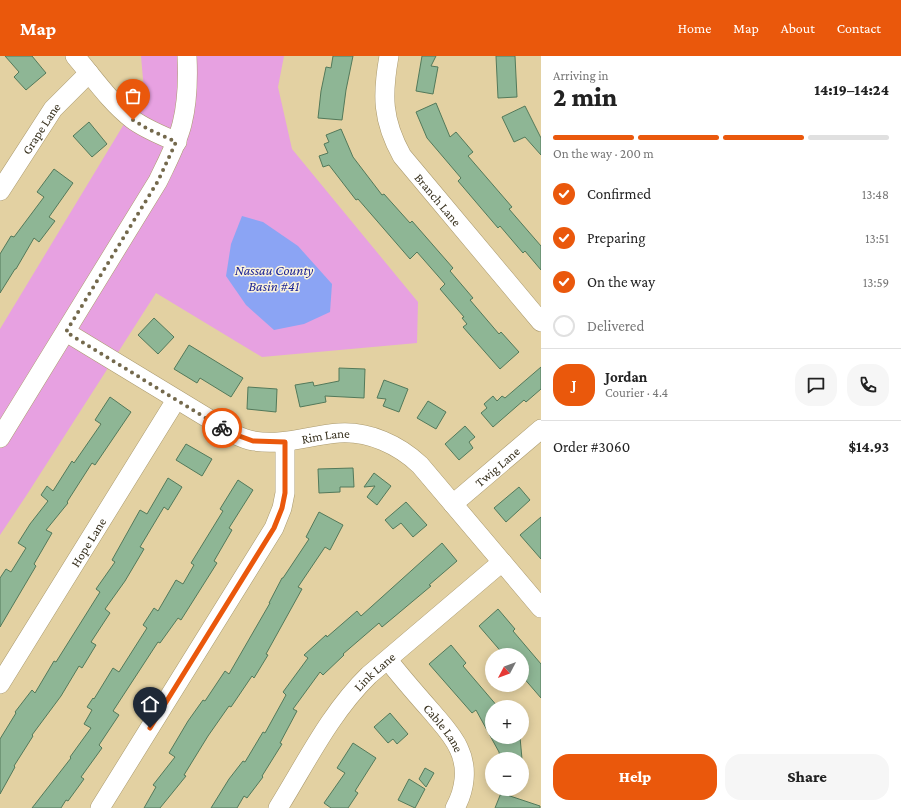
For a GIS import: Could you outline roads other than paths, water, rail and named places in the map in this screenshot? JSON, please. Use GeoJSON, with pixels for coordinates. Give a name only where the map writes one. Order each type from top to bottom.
{"type":"FeatureCollection","features":[{"type":"Feature","properties":{"kind":"street"},"geometry":{"type":"LineString","coordinates":[[76,56],[120,109],[133,120],[148,129],[176,142]]}},
{"type":"Feature","properties":{"kind":"street"},"geometry":{"type":"LineString","coordinates":[[0,438],[158,181],[183,123],[187,56]]}},
{"type":"Feature","properties":{"kind":"street","name":"Branch Lane"},"geometry":{"type":"LineString","coordinates":[[389,56],[384,95],[387,121],[393,141],[402,156],[541,322]]}},
{"type":"Feature","properties":{"kind":"street","name":"Grape Lane"},"geometry":{"type":"LineString","coordinates":[[1,186],[53,109],[89,73]]}},
{"type":"Feature","properties":{"kind":"street","name":"Rim Lane"},"geometry":{"type":"LineString","coordinates":[[66,332],[234,434],[253,441],[285,442],[340,433],[367,436],[382,440],[409,455],[453,504],[541,608]]}},
{"type":"Feature","properties":{"kind":"street","name":"Hope Lane"},"geometry":{"type":"LineString","coordinates":[[0,684],[176,400]]}},
{"type":"Feature","properties":{"kind":"street","name":"Twig Lane"},"geometry":{"type":"LineString","coordinates":[[453,504],[541,429]]}},
{"type":"Feature","properties":{"kind":"street"},"geometry":{"type":"LineString","coordinates":[[100,808],[274,528],[282,508],[285,493],[285,442]]}},
{"type":"Feature","properties":{"kind":"street","name":"Link Lane"},"geometry":{"type":"LineString","coordinates":[[278,808],[333,718],[356,687],[502,562]]}},
{"type":"Feature","properties":{"kind":"street","name":"Cable Lane"},"geometry":{"type":"LineString","coordinates":[[388,660],[446,729],[460,749],[464,764],[464,780],[461,796],[455,808]]}},
{"type":"Feature","properties":{"kind":"water","name":"Nassau County Basin #41"},"geometry":{"type":"Polygon","coordinates":[[[242,216],[263,222],[298,246],[332,284],[330,312],[304,324],[274,330],[246,305],[226,276],[231,244],[242,216]]]}}]}
